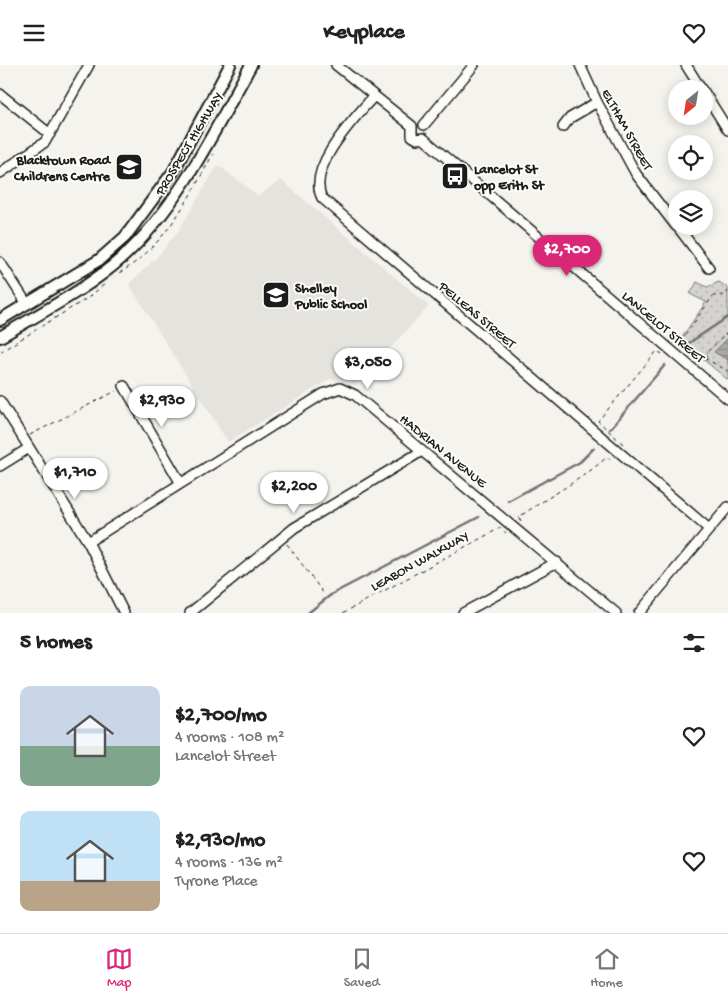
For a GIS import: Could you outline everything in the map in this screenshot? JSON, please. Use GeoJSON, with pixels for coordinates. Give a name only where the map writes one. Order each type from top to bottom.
{"type":"FeatureCollection","features":[{"type":"Feature","properties":{"kind":"main road"},"geometry":{"type":"LineString","coordinates":[[0,320],[99,260],[130,231],[173,172],[230,65]]}},
{"type":"Feature","properties":{"kind":"main road","name":"PROSPECT HIGHWAY"},"geometry":{"type":"LineString","coordinates":[[0,337],[92,281],[125,255],[162,213],[194,166],[251,65]]}},
{"type":"Feature","properties":{"kind":"street"},"geometry":{"type":"LineString","coordinates":[[0,173],[39,148],[50,134],[89,65]]}},
{"type":"Feature","properties":{"kind":"street"},"geometry":{"type":"LineString","coordinates":[[336,65],[373,97],[412,126]]}},
{"type":"Feature","properties":{"kind":"street"},"geometry":{"type":"LineString","coordinates":[[424,125],[474,65]]}},
{"type":"Feature","properties":{"kind":"street","name":"ELTHAM STREET"},"geometry":{"type":"LineString","coordinates":[[580,65],[597,102],[636,174],[668,216]]}},
{"type":"Feature","properties":{"kind":"street"},"geometry":{"type":"LineString","coordinates":[[686,65],[696,80]]}},
{"type":"Feature","properties":{"kind":"street"},"geometry":{"type":"LineString","coordinates":[[0,94],[50,134]]}},
{"type":"Feature","properties":{"kind":"street","name":"PELLEAS STREET"},"geometry":{"type":"LineString","coordinates":[[373,97],[338,139],[322,168],[318,179],[322,199],[709,529]]}},
{"type":"Feature","properties":{"kind":"street"},"geometry":{"type":"LineString","coordinates":[[563,127],[570,118],[597,102]]}},
{"type":"Feature","properties":{"kind":"street"},"geometry":{"type":"LineString","coordinates":[[713,106],[728,129]]}},
{"type":"Feature","properties":{"kind":"street"},"geometry":{"type":"LineString","coordinates":[[412,126],[419,123],[424,125]]}},
{"type":"Feature","properties":{"kind":"street"},"geometry":{"type":"LineString","coordinates":[[412,126],[412,136],[417,139],[423,138],[426,130],[424,125]]}},
{"type":"Feature","properties":{"kind":"street","name":"LANCELOT STREET"},"geometry":{"type":"LineString","coordinates":[[423,138],[728,399]]}},
{"type":"Feature","properties":{"kind":"street","name":"ELTHAM STREET"},"geometry":{"type":"LineString","coordinates":[[683,235],[709,268]]}},
{"type":"Feature","properties":{"kind":"street"},"geometry":{"type":"LineString","coordinates":[[0,262],[27,305]]}},
{"type":"Feature","properties":{"kind":"street"},"geometry":{"type":"LineString","coordinates":[[124,387],[180,482]]}},
{"type":"Feature","properties":{"kind":"street","name":"HADRIAN AVENUE"},"geometry":{"type":"LineString","coordinates":[[88,542],[180,482],[323,394],[340,388],[355,395],[616,613]]}},
{"type":"Feature","properties":{"kind":"street"},"geometry":{"type":"LineString","coordinates":[[0,401],[88,542],[124,613]]}},
{"type":"Feature","properties":{"kind":"street"},"geometry":{"type":"LineString","coordinates":[[0,466],[29,448]]}},
{"type":"Feature","properties":{"kind":"street"},"geometry":{"type":"LineString","coordinates":[[190,613],[294,528],[422,451]]}},
{"type":"Feature","properties":{"kind":"street"},"geometry":{"type":"LineString","coordinates":[[639,613],[728,507]]}},
{"type":"Feature","properties":{"kind":"street"},"geometry":{"type":"LineString","coordinates":[[463,613],[556,561]]}},
{"type":"Feature","properties":{"kind":"path"},"geometry":{"type":"LineString","coordinates":[[680,342],[713,296],[725,295],[728,291]]}},
{"type":"Feature","properties":{"kind":"path"},"geometry":{"type":"LineString","coordinates":[[706,359],[708,358],[707,352],[728,332]]}},
{"type":"Feature","properties":{"kind":"path"},"geometry":{"type":"LineString","coordinates":[[676,339],[699,361],[706,359]]}},
{"type":"Feature","properties":{"kind":"path"},"geometry":{"type":"LineString","coordinates":[[624,443],[598,421],[657,351],[662,355]]}},
{"type":"Feature","properties":{"kind":"path"},"geometry":{"type":"LineString","coordinates":[[706,359],[728,371]]}},
{"type":"Feature","properties":{"kind":"path"},"geometry":{"type":"LineString","coordinates":[[23,439],[124,387]]}},
{"type":"Feature","properties":{"kind":"path"},"geometry":{"type":"LineString","coordinates":[[522,520],[519,517],[559,489],[570,486],[607,457],[611,460]]}},
{"type":"Feature","properties":{"kind":"path","name":"LEABON WALKWAY"},"geometry":{"type":"LineString","coordinates":[[343,613],[456,553],[477,539],[500,529],[506,533]]}},
{"type":"Feature","properties":{"kind":"path"},"geometry":{"type":"LineString","coordinates":[[282,538],[324,594]]}},
{"type":"Feature","properties":{"kind":"shaded area","name":"Shelley Public School"},"geometry":{"type":"Polygon","coordinates":[[[218,165],[258,196],[281,180],[429,306],[356,385],[330,379],[228,442],[129,284],[157,257],[179,230],[218,165]]]}},
{"type":"Feature","properties":{"kind":"shaded area"},"geometry":{"type":"Polygon","coordinates":[[[697,282],[707,287],[719,282],[728,288],[728,380],[680,340],[706,302],[690,294],[697,282]]]}},
{"type":"Feature","properties":{"kind":"shaded area"},"geometry":{"type":"Polygon","coordinates":[[[728,338],[728,360],[714,352],[728,338]]]}},
{"type":"Feature","properties":{"kind":"waterway"},"geometry":{"type":"LineString","coordinates":[[689,343],[728,317]]}},
{"type":"Feature","properties":{"kind":"waterway"},"geometry":{"type":"LineString","coordinates":[[610,429],[665,365]]}},
{"type":"Feature","properties":{"kind":"waterway"},"geometry":{"type":"LineString","coordinates":[[508,501],[580,462],[594,448]]}},
{"type":"Feature","properties":{"kind":"waterway"},"geometry":{"type":"LineString","coordinates":[[308,613],[332,594],[479,517]]}},
{"type":"Feature","properties":{"kind":"place","name":"Blacktown Road Childrens Centre"},"geometry":{"type":"Point","coordinates":[129,167]}},
{"type":"Feature","properties":{"kind":"place","name":"Lancelot St opp Erith St"},"geometry":{"type":"Point","coordinates":[455,176]}},
{"type":"Feature","properties":{"kind":"place","name":"Shelley Public School"},"geometry":{"type":"Point","coordinates":[276,295]}}]}
